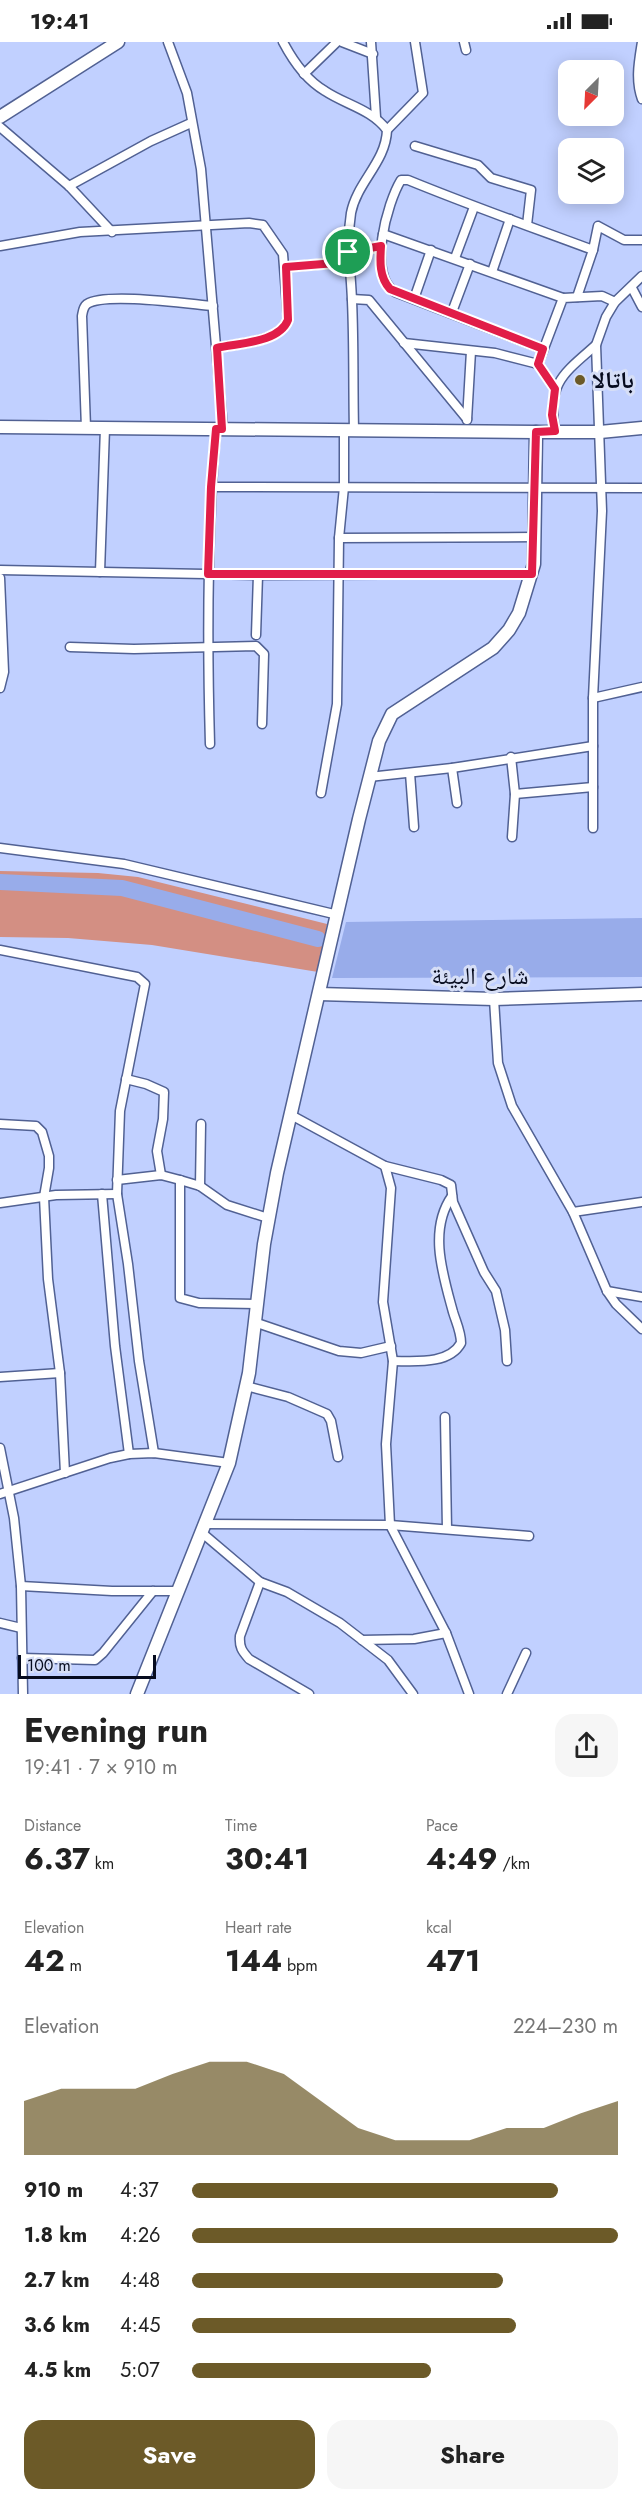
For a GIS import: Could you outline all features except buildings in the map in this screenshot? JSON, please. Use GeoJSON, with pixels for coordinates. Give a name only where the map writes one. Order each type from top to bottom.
{"type":"FeatureCollection","features":[{"type":"Feature","properties":{"kind":"street"},"geometry":{"type":"LineString","coordinates":[[0,117],[118,42]]}},
{"type":"Feature","properties":{"kind":"street"},"geometry":{"type":"LineString","coordinates":[[168,42],[181,73],[201,169],[217,348],[219,429],[211,487],[208,574],[210,744]]}},
{"type":"Feature","properties":{"kind":"street"},"geometry":{"type":"LineString","coordinates":[[283,42],[304,74],[324,91],[376,117],[387,130]]}},
{"type":"Feature","properties":{"kind":"street"},"geometry":{"type":"LineString","coordinates":[[304,74],[337,42]]}},
{"type":"Feature","properties":{"kind":"street"},"geometry":{"type":"LineString","coordinates":[[342,42],[373,54]]}},
{"type":"Feature","properties":{"kind":"street"},"geometry":{"type":"LineString","coordinates":[[371,42],[376,117]]}},
{"type":"Feature","properties":{"kind":"street"},"geometry":{"type":"LineString","coordinates":[[321,793],[337,704],[339,537],[349,430],[352,299],[348,262],[350,223],[355,198],[384,150],[387,130],[423,93],[415,42]]}},
{"type":"Feature","properties":{"kind":"street"},"geometry":{"type":"LineString","coordinates":[[642,42],[638,70],[638,87],[642,99]]}},
{"type":"Feature","properties":{"kind":"street"},"geometry":{"type":"LineString","coordinates":[[69,186],[151,141],[191,123]]}},
{"type":"Feature","properties":{"kind":"street"},"geometry":{"type":"LineString","coordinates":[[0,127],[69,186],[112,232]]}},
{"type":"Feature","properties":{"kind":"street"},"geometry":{"type":"LineString","coordinates":[[415,146],[478,165],[491,178],[531,190],[528,225]]}},
{"type":"Feature","properties":{"kind":"street"},"geometry":{"type":"LineString","coordinates":[[543,349],[452,312],[395,292],[386,284],[380,266],[381,246],[397,186],[404,179],[593,250]]}},
{"type":"Feature","properties":{"kind":"street"},"geometry":{"type":"LineString","coordinates":[[455,258],[474,207]]}},
{"type":"Feature","properties":{"kind":"street"},"geometry":{"type":"LineString","coordinates":[[492,272],[510,219]]}},
{"type":"Feature","properties":{"kind":"street"},"geometry":{"type":"LineString","coordinates":[[0,246],[51,236],[205,225],[249,223],[263,225],[280,247],[286,267],[288,320],[285,327],[270,337],[217,348]]}},
{"type":"Feature","properties":{"kind":"street"},"geometry":{"type":"LineString","coordinates":[[577,297],[593,250],[598,226],[624,240],[642,240]]}},
{"type":"Feature","properties":{"kind":"street"},"geometry":{"type":"LineString","coordinates":[[383,234],[563,298],[602,296],[615,302]]}},
{"type":"Feature","properties":{"kind":"street"},"geometry":{"type":"LineString","coordinates":[[348,252],[381,246]]}},
{"type":"Feature","properties":{"kind":"street"},"geometry":{"type":"LineString","coordinates":[[414,299],[431,250]]}},
{"type":"Feature","properties":{"kind":"street"},"geometry":{"type":"LineString","coordinates":[[286,267],[348,262]]}},
{"type":"Feature","properties":{"kind":"street"},"geometry":{"type":"LineString","coordinates":[[452,312],[470,264]]}},
{"type":"Feature","properties":{"kind":"street"},"geometry":{"type":"LineString","coordinates":[[593,828],[593,698],[602,510],[596,345],[606,317],[615,302],[642,278]]}},
{"type":"Feature","properties":{"kind":"street"},"geometry":{"type":"LineString","coordinates":[[632,288],[642,307]]}},
{"type":"Feature","properties":{"kind":"street"},"geometry":{"type":"LineString","coordinates":[[538,364],[563,298]]}},
{"type":"Feature","properties":{"kind":"street"},"geometry":{"type":"LineString","coordinates":[[352,299],[369,300],[467,425]]}},
{"type":"Feature","properties":{"kind":"street"},"geometry":{"type":"LineString","coordinates":[[86,428],[81,326],[83,309],[87,304],[96,300],[143,300],[213,306]]}},
{"type":"Feature","properties":{"kind":"street"},"geometry":{"type":"LineString","coordinates":[[404,343],[495,352],[538,364],[555,389]]}},
{"type":"Feature","properties":{"kind":"street"},"geometry":{"type":"LineString","coordinates":[[555,431],[552,415],[555,389],[567,372],[596,345]]}},
{"type":"Feature","properties":{"kind":"street"},"geometry":{"type":"LineString","coordinates":[[467,425],[471,351]]}},
{"type":"Feature","properties":{"kind":"street"},"geometry":{"type":"LineString","coordinates":[[0,427],[349,430],[467,425],[536,432],[600,432],[642,428]]}},
{"type":"Feature","properties":{"kind":"street"},"geometry":{"type":"LineString","coordinates":[[100,572],[105,428]]}},
{"type":"Feature","properties":{"kind":"street"},"geometry":{"type":"LineString","coordinates":[[137,1694],[229,1463],[257,1323],[268,1218],[379,741],[392,714],[461,670],[501,640],[519,614],[532,574],[535,537],[536,432]]}},
{"type":"Feature","properties":{"kind":"street"},"geometry":{"type":"LineString","coordinates":[[211,487],[642,488]]}},
{"type":"Feature","properties":{"kind":"street"},"geometry":{"type":"LineString","coordinates":[[339,537],[535,537]]}},
{"type":"Feature","properties":{"kind":"street"},"geometry":{"type":"LineString","coordinates":[[0,570],[339,576],[532,574]]}},
{"type":"Feature","properties":{"kind":"street"},"geometry":{"type":"LineString","coordinates":[[256,635],[258,575]]}},
{"type":"Feature","properties":{"kind":"street"},"geometry":{"type":"LineString","coordinates":[[0,578],[4,672],[0,688]]}},
{"type":"Feature","properties":{"kind":"street"},"geometry":{"type":"LineString","coordinates":[[70,647],[134,649],[250,645],[262,651],[262,724]]}},
{"type":"Feature","properties":{"kind":"street"},"geometry":{"type":"LineString","coordinates":[[593,698],[642,687]]}},
{"type":"Feature","properties":{"kind":"street"},"geometry":{"type":"LineString","coordinates":[[369,777],[452,768],[593,746]]}},
{"type":"Feature","properties":{"kind":"street"},"geometry":{"type":"LineString","coordinates":[[511,757],[515,794],[512,837]]}},
{"type":"Feature","properties":{"kind":"street"},"geometry":{"type":"LineString","coordinates":[[452,768],[457,803]]}},
{"type":"Feature","properties":{"kind":"street"},"geometry":{"type":"LineString","coordinates":[[410,773],[414,827]]}},
{"type":"Feature","properties":{"kind":"street"},"geometry":{"type":"LineString","coordinates":[[515,794],[593,787]]}},
{"type":"Feature","properties":{"kind":"street"},"geometry":{"type":"LineString","coordinates":[[0,848],[124,864],[338,915]]}},
{"type":"Feature","properties":{"kind":"street"},"geometry":{"type":"LineString","coordinates":[[0,950],[137,976],[145,984],[118,1125],[117,1194],[139,1361],[154,1453]]}},
{"type":"Feature","properties":{"kind":"street","name":"شارع البيئة"},"geometry":{"type":"LineString","coordinates":[[319,994],[494,999],[642,994]]}},
{"type":"Feature","properties":{"kind":"street"},"geometry":{"type":"LineString","coordinates":[[494,999],[496,1048],[503,1082],[512,1106],[573,1212],[607,1291],[616,1304],[642,1329]]}},
{"type":"Feature","properties":{"kind":"street"},"geometry":{"type":"LineString","coordinates":[[126,1079],[164,1092],[164,1112],[157,1151],[160,1175]]}},
{"type":"Feature","properties":{"kind":"street"},"geometry":{"type":"LineString","coordinates":[[291,1115],[385,1166],[451,1185],[452,1196],[484,1272],[496,1292],[505,1330],[507,1361]]}},
{"type":"Feature","properties":{"kind":"street"},"geometry":{"type":"LineString","coordinates":[[0,1124],[33,1125],[42,1132],[49,1168],[44,1197],[48,1279],[60,1372],[65,1473]]}},
{"type":"Feature","properties":{"kind":"street"},"geometry":{"type":"LineString","coordinates":[[200,1186],[201,1124]]}},
{"type":"Feature","properties":{"kind":"street"},"geometry":{"type":"LineString","coordinates":[[385,1166],[391,1188],[383,1302],[393,1361],[386,1444],[390,1526],[446,1633],[470,1694]]}},
{"type":"Feature","properties":{"kind":"street"},"geometry":{"type":"LineString","coordinates":[[117,1180],[160,1175],[180,1180],[200,1186],[227,1205],[268,1218]]}},
{"type":"Feature","properties":{"kind":"street"},"geometry":{"type":"LineString","coordinates":[[180,1180],[180,1298],[199,1303],[258,1304]]}},
{"type":"Feature","properties":{"kind":"street"},"geometry":{"type":"LineString","coordinates":[[102,1194],[115,1346],[129,1454]]}},
{"type":"Feature","properties":{"kind":"street"},"geometry":{"type":"LineString","coordinates":[[0,1203],[44,1197],[117,1194]]}},
{"type":"Feature","properties":{"kind":"street"},"geometry":{"type":"LineString","coordinates":[[393,1361],[431,1360],[456,1351],[461,1343],[440,1253],[441,1214],[452,1196]]}},
{"type":"Feature","properties":{"kind":"street"},"geometry":{"type":"LineString","coordinates":[[573,1212],[642,1202]]}},
{"type":"Feature","properties":{"kind":"street"},"geometry":{"type":"LineString","coordinates":[[607,1291],[642,1297]]}},
{"type":"Feature","properties":{"kind":"street"},"geometry":{"type":"LineString","coordinates":[[257,1323],[339,1351],[362,1353],[391,1346]]}},
{"type":"Feature","properties":{"kind":"street"},"geometry":{"type":"LineString","coordinates":[[0,1377],[60,1372]]}},
{"type":"Feature","properties":{"kind":"street"},"geometry":{"type":"LineString","coordinates":[[246,1386],[288,1397],[327,1414],[331,1421],[338,1457]]}},
{"type":"Feature","properties":{"kind":"street"},"geometry":{"type":"LineString","coordinates":[[445,1417],[447,1529]]}},
{"type":"Feature","properties":{"kind":"street"},"geometry":{"type":"LineString","coordinates":[[0,1448],[4,1492],[14,1518],[21,1586],[23,1694]]}},
{"type":"Feature","properties":{"kind":"street"},"geometry":{"type":"LineString","coordinates":[[4,1492],[129,1454],[154,1453],[229,1463]]}},
{"type":"Feature","properties":{"kind":"street"},"geometry":{"type":"LineString","coordinates":[[203,1528],[390,1526],[529,1536]]}},
{"type":"Feature","properties":{"kind":"street"},"geometry":{"type":"LineString","coordinates":[[203,1528],[260,1582],[287,1592],[340,1623],[388,1660],[413,1694]]}},
{"type":"Feature","properties":{"kind":"street"},"geometry":{"type":"LineString","coordinates":[[260,1582],[242,1626],[240,1645],[242,1652],[249,1659],[309,1694]]}},
{"type":"Feature","properties":{"kind":"street"},"geometry":{"type":"LineString","coordinates":[[21,1586],[177,1591]]}},
{"type":"Feature","properties":{"kind":"street"},"geometry":{"type":"LineString","coordinates":[[22,1658],[95,1660],[153,1591]]}},
{"type":"Feature","properties":{"kind":"street"},"geometry":{"type":"LineString","coordinates":[[0,1623],[21,1628]]}},
{"type":"Feature","properties":{"kind":"street"},"geometry":{"type":"LineString","coordinates":[[362,1640],[414,1639],[446,1633]]}},
{"type":"Feature","properties":{"kind":"street"},"geometry":{"type":"LineString","coordinates":[[507,1694],[526,1653]]}},
{"type":"Feature","properties":{"kind":"shaded area"},"geometry":{"type":"Polygon","coordinates":[[[0,871],[98,873],[138,877],[327,924],[318,972],[152,945],[68,938],[0,937],[0,871]]]}},
{"type":"Feature","properties":{"kind":"water"},"geometry":{"type":"Polygon","coordinates":[[[642,918],[642,977],[332,978],[346,922],[642,918]]]}},
{"type":"Feature","properties":{"kind":"waterway"},"geometry":{"type":"LineString","coordinates":[[0,882],[122,888],[318,939]]}},
{"type":"Feature","properties":{"kind":"place","name":"باتالا"},"geometry":{"type":"Point","coordinates":[580,380]}},
{"type":"Feature","properties":{"kind":"route"},"geometry":{"type":"LineString","coordinates":[[381,246],[380,266],[390,289],[543,349],[538,364],[555,389],[552,415],[555,431],[536,432],[535,537],[532,574],[339,576],[208,574],[216,429],[222,429],[217,348],[270,337],[285,327],[288,320],[286,267],[348,262],[348,252],[381,246]]}}]}
